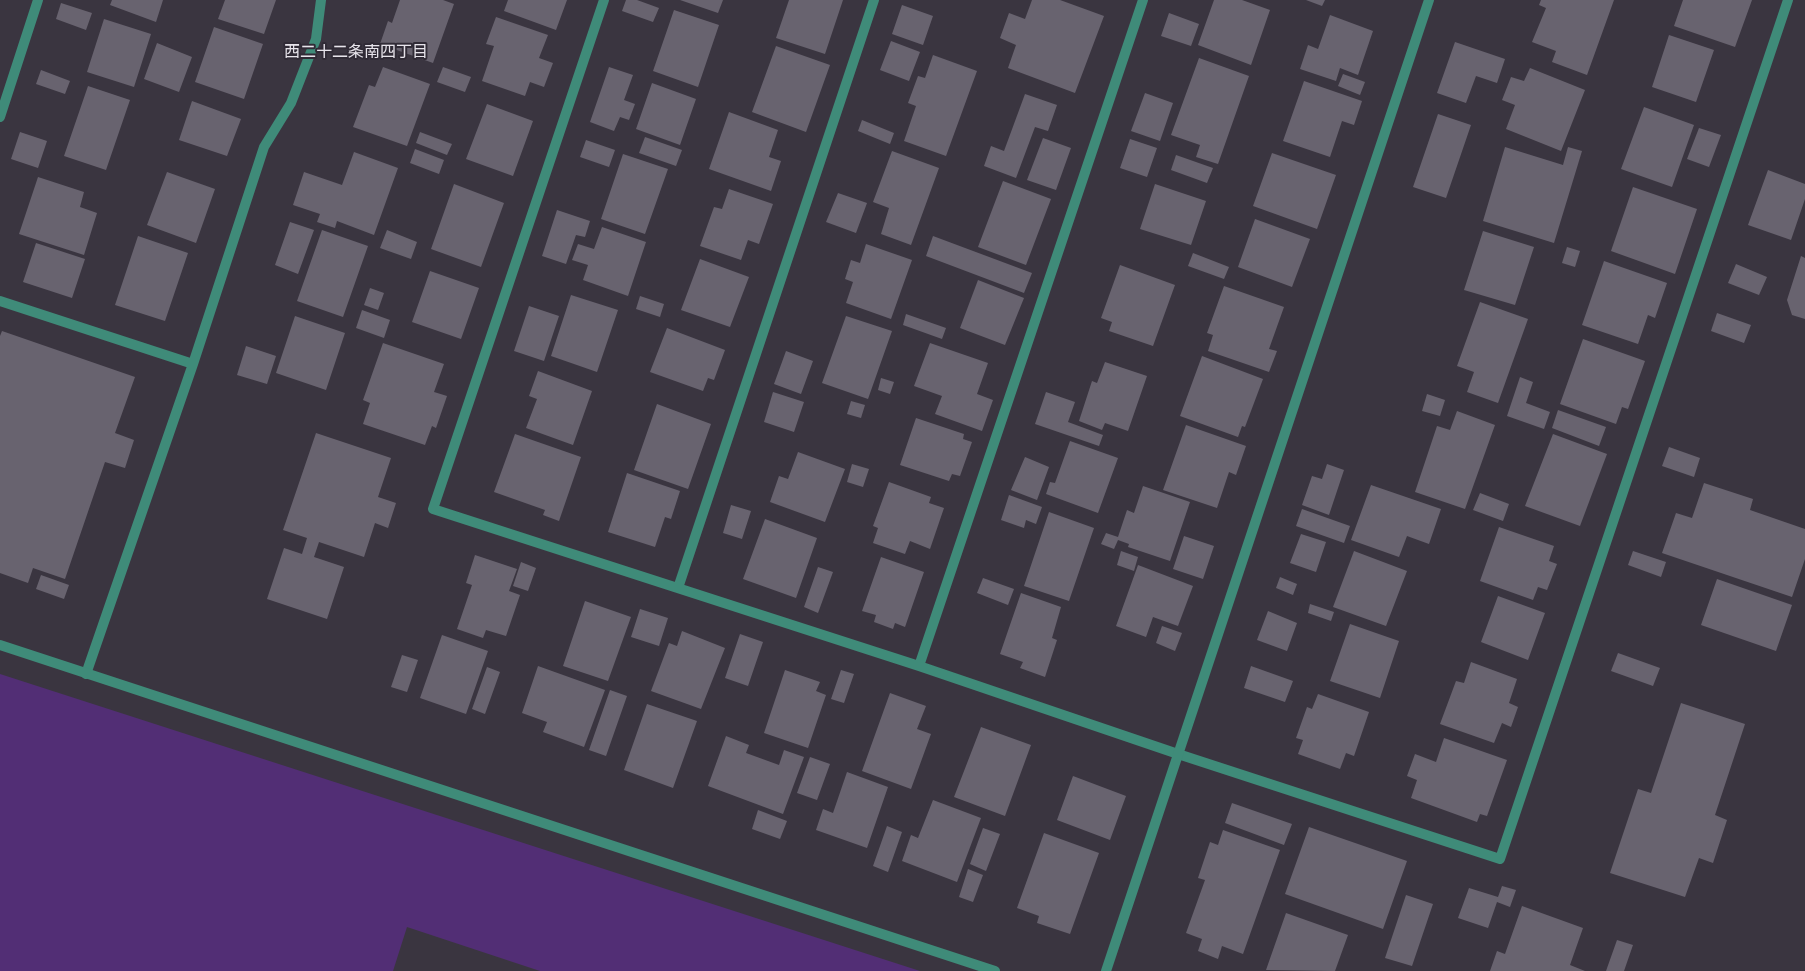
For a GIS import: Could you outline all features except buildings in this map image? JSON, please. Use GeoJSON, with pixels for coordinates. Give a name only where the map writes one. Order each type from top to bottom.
{"type":"FeatureCollection","features":[{"type":"Feature","properties":{"kind":"street"},"geometry":{"type":"LineString","coordinates":[[0,117],[38,0]]}},
{"type":"Feature","properties":{"kind":"street"},"geometry":{"type":"LineString","coordinates":[[86,674],[193,364],[264,148],[292,103],[316,39],[321,0]]}},
{"type":"Feature","properties":{"kind":"street"},"geometry":{"type":"LineString","coordinates":[[604,0],[433,509],[919,666],[1178,754],[1500,859],[1788,0]]}},
{"type":"Feature","properties":{"kind":"street"},"geometry":{"type":"LineString","coordinates":[[678,588],[874,0]]}},
{"type":"Feature","properties":{"kind":"street"},"geometry":{"type":"LineString","coordinates":[[919,666],[1143,0]]}},
{"type":"Feature","properties":{"kind":"street"},"geometry":{"type":"LineString","coordinates":[[1106,971],[1429,0]]}},
{"type":"Feature","properties":{"kind":"street"},"geometry":{"type":"LineString","coordinates":[[0,301],[193,364]]}},
{"type":"Feature","properties":{"kind":"street"},"geometry":{"type":"LineString","coordinates":[[0,645],[995,971]]}},
{"type":"Feature","properties":{"kind":"shaded area"},"geometry":{"type":"Polygon","coordinates":[[[0,674],[920,971],[540,971],[407,927],[393,971],[0,971],[0,674]]]}},
{"type":"Feature","properties":{"kind":"district","name":"西二十二条南四丁目"},"geometry":{"type":"Point","coordinates":[356,53]}}]}
